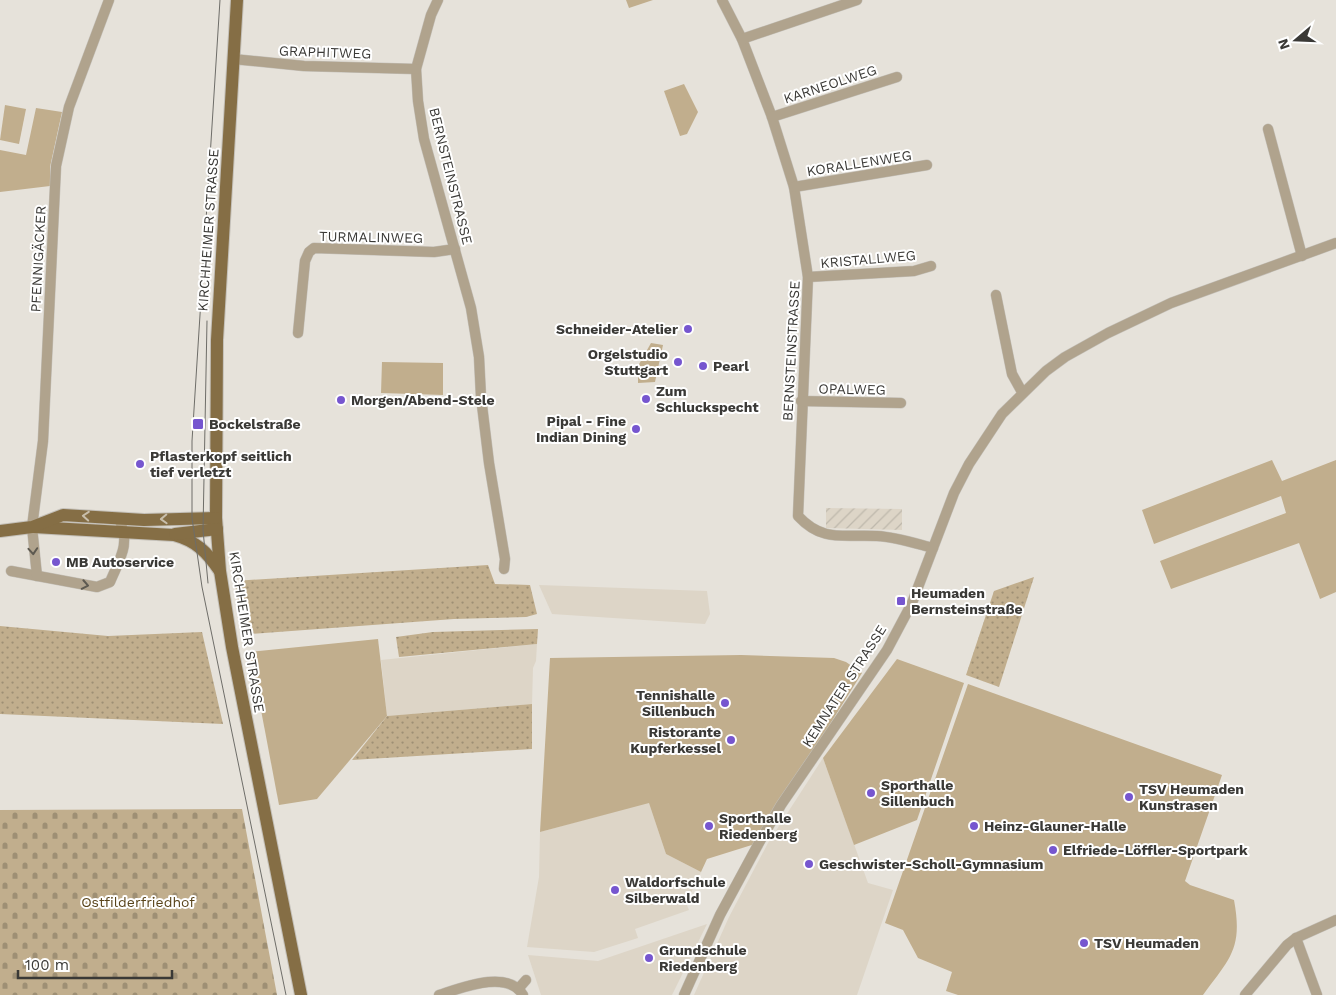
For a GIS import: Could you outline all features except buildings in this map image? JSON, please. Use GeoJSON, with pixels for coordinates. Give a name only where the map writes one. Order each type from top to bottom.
{"type":"FeatureCollection","features":[{"type":"Feature","properties":{"kind":"main road","name":"KIRCHHEIMER STRASSE"},"geometry":{"type":"LineString","coordinates":[[237,0],[217,340],[217,523],[220,572],[252,752],[301,995]]}},
{"type":"Feature","properties":{"kind":"main road"},"geometry":{"type":"LineString","coordinates":[[32,527],[63,515],[217,523]]}},
{"type":"Feature","properties":{"kind":"main road"},"geometry":{"type":"LineString","coordinates":[[0,531],[32,527],[174,534],[217,523]]}},
{"type":"Feature","properties":{"kind":"main road"},"geometry":{"type":"LineString","coordinates":[[174,534],[190,540],[204,550],[220,572]]}},
{"type":"Feature","properties":{"kind":"street","name":"PFENNIGÄCKER"},"geometry":{"type":"LineString","coordinates":[[32,527],[42,441],[56,166],[69,107],[109,0]]}},
{"type":"Feature","properties":{"kind":"street","name":"BERNSTEINSTRASSE"},"geometry":{"type":"LineString","coordinates":[[438,0],[431,15],[416,69],[424,139],[470,308],[478,356],[481,404],[505,559],[504,569]]}},
{"type":"Feature","properties":{"kind":"street","name":"BERNSTEINSTRASSE"},"geometry":{"type":"LineString","coordinates":[[722,0],[742,39],[772,117],[794,187],[808,277],[801,401],[798,516],[808,527],[821,534],[877,536],[903,540],[933,548]]}},
{"type":"Feature","properties":{"kind":"street"},"geometry":{"type":"LineString","coordinates":[[742,39],[857,0]]}},
{"type":"Feature","properties":{"kind":"street","name":"GRAPHITWEG"},"geometry":{"type":"LineString","coordinates":[[233,60],[304,66],[416,69]]}},
{"type":"Feature","properties":{"kind":"street","name":"KARNEOLWEG"},"geometry":{"type":"LineString","coordinates":[[772,117],[897,76]]}},
{"type":"Feature","properties":{"kind":"street"},"geometry":{"type":"LineString","coordinates":[[1268,129],[1302,256]]}},
{"type":"Feature","properties":{"kind":"street","name":"KORALLENWEG"},"geometry":{"type":"LineString","coordinates":[[794,187],[927,165]]}},
{"type":"Feature","properties":{"kind":"street","name":"KEMNATER STRASSE"},"geometry":{"type":"LineString","coordinates":[[684,995],[720,915],[781,805],[887,650],[912,603],[968,464],[986,436],[1022,392],[1065,357],[1150,313],[1204,291],[1336,244]]}},
{"type":"Feature","properties":{"kind":"street","name":"TURMALINWEG"},"geometry":{"type":"LineString","coordinates":[[298,333],[306,261],[309,252],[314,248],[434,252],[455,250]]}},
{"type":"Feature","properties":{"kind":"street","name":"KRISTALLWEG"},"geometry":{"type":"LineString","coordinates":[[808,277],[914,271],[931,266]]}},
{"type":"Feature","properties":{"kind":"street"},"geometry":{"type":"LineString","coordinates":[[996,295],[1012,374],[1022,392]]}},
{"type":"Feature","properties":{"kind":"street","name":"OPALWEG"},"geometry":{"type":"LineString","coordinates":[[801,401],[901,403]]}},
{"type":"Feature","properties":{"kind":"street"},"geometry":{"type":"LineString","coordinates":[[11,572],[97,587],[110,582],[125,544],[125,532],[119,519]]}},
{"type":"Feature","properties":{"kind":"street"},"geometry":{"type":"LineString","coordinates":[[32,527],[37,576]]}},
{"type":"Feature","properties":{"kind":"street"},"geometry":{"type":"LineString","coordinates":[[1245,995],[1287,945],[1296,938],[1336,920]]}},
{"type":"Feature","properties":{"kind":"street"},"geometry":{"type":"LineString","coordinates":[[1296,938],[1318,995]]}},
{"type":"Feature","properties":{"kind":"street"},"geometry":{"type":"LineString","coordinates":[[439,995],[482,982],[506,982],[523,988]]}},
{"type":"Feature","properties":{"kind":"shaded area"},"geometry":{"type":"Polygon","coordinates":[[[826,508],[902,509],[902,530],[826,528],[826,508]]]}},
{"type":"Feature","properties":{"kind":"shaded area"},"geometry":{"type":"Polygon","coordinates":[[[539,585],[707,591],[710,614],[705,624],[552,614],[539,585]]]}},
{"type":"Feature","properties":{"kind":"shaded area"},"geometry":{"type":"Polygon","coordinates":[[[537,644],[536,661],[533,668],[532,704],[387,716],[381,660],[537,644]]]}},
{"type":"Feature","properties":{"kind":"shaded area","name":"Geschwister-Scholl-Gymnasium"},"geometry":{"type":"Polygon","coordinates":[[[823,758],[868,883],[893,890],[857,995],[694,995],[729,917],[768,843],[823,758]]]}},
{"type":"Feature","properties":{"kind":"shaded area","name":"Waldorfschule Silberwald"},"geometry":{"type":"Polygon","coordinates":[[[649,802],[666,854],[701,872],[686,903],[689,910],[635,929],[638,938],[594,952],[527,947],[539,877],[540,832],[649,802]]]}},
{"type":"Feature","properties":{"kind":"shaded area","name":"Grundschule Riedenberg"},"geometry":{"type":"Polygon","coordinates":[[[707,924],[672,995],[541,995],[528,955],[598,961],[707,924]]]}},
{"type":"Feature","properties":{"kind":"green space"},"geometry":{"type":"Polygon","coordinates":[[[626,0],[653,0],[629,8],[626,0]]]}},
{"type":"Feature","properties":{"kind":"green space"},"geometry":{"type":"Polygon","coordinates":[[[684,84],[698,112],[687,134],[680,136],[664,91],[684,84]]]}},
{"type":"Feature","properties":{"kind":"green space"},"geometry":{"type":"Polygon","coordinates":[[[5,105],[26,109],[19,144],[0,140],[5,105]]]}},
{"type":"Feature","properties":{"kind":"green space"},"geometry":{"type":"Polygon","coordinates":[[[36,108],[62,112],[50,167],[50,186],[0,192],[0,150],[26,155],[36,108]]]}},
{"type":"Feature","properties":{"kind":"green space"},"geometry":{"type":"Polygon","coordinates":[[[651,343],[663,345],[655,382],[638,383],[638,366],[651,343]]]}},
{"type":"Feature","properties":{"kind":"green space"},"geometry":{"type":"Polygon","coordinates":[[[382,362],[443,363],[443,395],[381,393],[382,362]]]}},
{"type":"Feature","properties":{"kind":"green space"},"geometry":{"type":"Polygon","coordinates":[[[1272,460],[1282,481],[1336,460],[1336,592],[1320,599],[1299,543],[1171,589],[1160,561],[1286,513],[1281,496],[1154,544],[1142,510],[1272,460]]]}},
{"type":"Feature","properties":{"kind":"green space"},"geometry":{"type":"Polygon","coordinates":[[[488,565],[495,584],[530,585],[537,614],[526,617],[454,619],[249,634],[240,611],[234,581],[488,565]]]}},
{"type":"Feature","properties":{"kind":"green space"},"geometry":{"type":"Polygon","coordinates":[[[1034,577],[999,687],[966,675],[994,591],[1034,577]]]}},
{"type":"Feature","properties":{"kind":"green space"},"geometry":{"type":"Polygon","coordinates":[[[0,626],[108,636],[202,632],[223,724],[0,714],[0,626]]]}},
{"type":"Feature","properties":{"kind":"green space"},"geometry":{"type":"Polygon","coordinates":[[[538,629],[537,644],[399,657],[396,637],[433,632],[538,629]]]}},
{"type":"Feature","properties":{"kind":"green space"},"geometry":{"type":"Polygon","coordinates":[[[378,639],[387,716],[317,799],[279,805],[250,652],[378,639]]]}},
{"type":"Feature","properties":{"kind":"green space"},"geometry":{"type":"Polygon","coordinates":[[[741,655],[834,658],[846,662],[862,673],[755,844],[707,859],[701,872],[666,854],[649,803],[540,832],[550,658],[741,655]]]}},
{"type":"Feature","properties":{"kind":"green space"},"geometry":{"type":"Polygon","coordinates":[[[897,659],[964,683],[917,820],[854,845],[823,758],[897,659]]]}},
{"type":"Feature","properties":{"kind":"green space","name":"Elfriede-Löffler-Sportpark"},"geometry":{"type":"Polygon","coordinates":[[[968,684],[1222,775],[1185,881],[1190,885],[1234,900],[1237,930],[1232,952],[1227,962],[1203,995],[958,995],[946,991],[952,972],[918,958],[903,930],[885,923],[968,684]]]}},
{"type":"Feature","properties":{"kind":"green space"},"geometry":{"type":"Polygon","coordinates":[[[532,704],[532,749],[352,760],[387,716],[532,704]]]}},
{"type":"Feature","properties":{"kind":"green space","name":"Ostfilderfriedhof"},"geometry":{"type":"Polygon","coordinates":[[[242,809],[277,995],[0,995],[0,810],[242,809]]]}},
{"type":"Feature","properties":{"kind":"tram line"},"geometry":{"type":"LineString","coordinates":[[220,0],[192,441],[192,518],[202,587],[286,995]]}},
{"type":"Feature","properties":{"kind":"tram line"},"geometry":{"type":"LineString","coordinates":[[207,321],[203,530],[208,583]]}},
{"type":"Feature","properties":{"kind":"place","name":"Schneider-Atelier"},"geometry":{"type":"Point","coordinates":[688,329]}},
{"type":"Feature","properties":{"kind":"place","name":"Orgelstudio Stuttgart"},"geometry":{"type":"Point","coordinates":[678,362]}},
{"type":"Feature","properties":{"kind":"place","name":"Pearl"},"geometry":{"type":"Point","coordinates":[703,366]}},
{"type":"Feature","properties":{"kind":"place","name":"Zum Schluckspecht"},"geometry":{"type":"Point","coordinates":[646,399]}},
{"type":"Feature","properties":{"kind":"place","name":"Morgen/Abend-Stele"},"geometry":{"type":"Point","coordinates":[341,400]}},
{"type":"Feature","properties":{"kind":"place","name":"Bockelstraße"},"geometry":{"type":"Point","coordinates":[198,424]}},
{"type":"Feature","properties":{"kind":"place","name":"Pipal - Fine Indian Dining"},"geometry":{"type":"Point","coordinates":[636,429]}},
{"type":"Feature","properties":{"kind":"place","name":"Pflasterkopf seitlich tief verletzt"},"geometry":{"type":"Point","coordinates":[140,464]}},
{"type":"Feature","properties":{"kind":"place","name":"MB Autoservice"},"geometry":{"type":"Point","coordinates":[56,562]}},
{"type":"Feature","properties":{"kind":"place","name":"Heumaden Bernsteinstraße"},"geometry":{"type":"Point","coordinates":[901,601]}},
{"type":"Feature","properties":{"kind":"place","name":"Tennishalle Sillenbuch"},"geometry":{"type":"Point","coordinates":[725,703]}},
{"type":"Feature","properties":{"kind":"place","name":"Ristorante Kupferkessel"},"geometry":{"type":"Point","coordinates":[731,740]}},
{"type":"Feature","properties":{"kind":"place","name":"Sporthalle Sillenbuch"},"geometry":{"type":"Point","coordinates":[871,793]}},
{"type":"Feature","properties":{"kind":"place","name":"TSV Heumaden Kunstrasen"},"geometry":{"type":"Point","coordinates":[1129,797]}},
{"type":"Feature","properties":{"kind":"place","name":"Sporthalle Riedenberg"},"geometry":{"type":"Point","coordinates":[709,826]}},
{"type":"Feature","properties":{"kind":"place","name":"Heinz-Glauner-Halle"},"geometry":{"type":"Point","coordinates":[974,826]}},
{"type":"Feature","properties":{"kind":"place","name":"Elfriede-Löffler-Sportpark"},"geometry":{"type":"Point","coordinates":[1053,850]}},
{"type":"Feature","properties":{"kind":"place","name":"Geschwister-Scholl-Gymnasium"},"geometry":{"type":"Point","coordinates":[809,864]}},
{"type":"Feature","properties":{"kind":"place","name":"Waldorfschule Silberwald"},"geometry":{"type":"Point","coordinates":[615,890]}},
{"type":"Feature","properties":{"kind":"place","name":"TSV Heumaden"},"geometry":{"type":"Point","coordinates":[1084,943]}},
{"type":"Feature","properties":{"kind":"place","name":"Grundschule Riedenberg"},"geometry":{"type":"Point","coordinates":[649,958]}}]}
